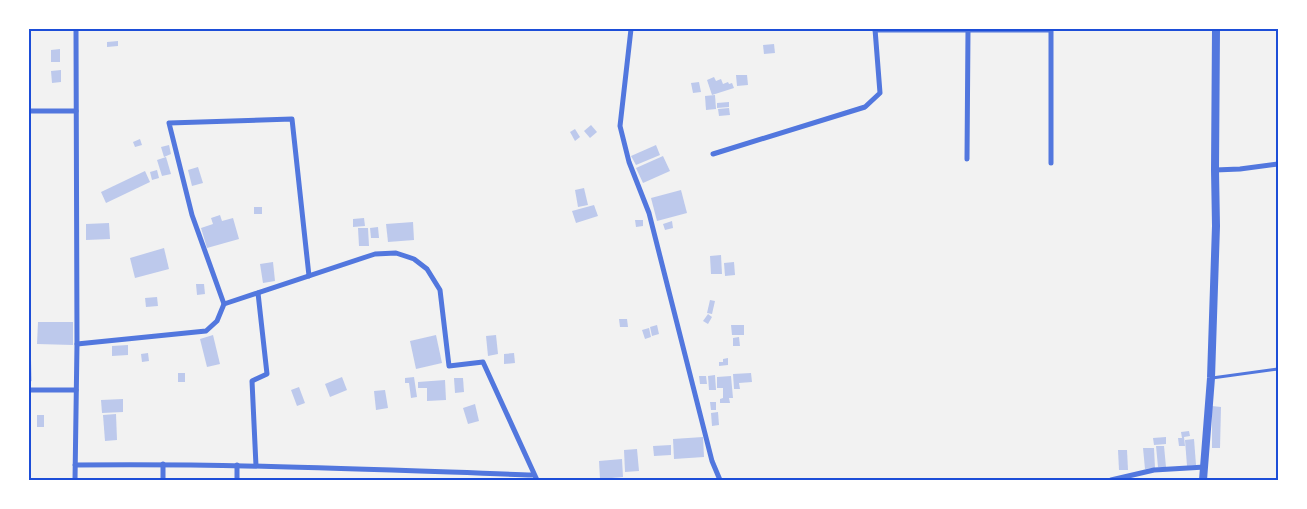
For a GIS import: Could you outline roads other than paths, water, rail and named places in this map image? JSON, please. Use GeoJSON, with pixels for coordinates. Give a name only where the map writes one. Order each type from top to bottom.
{"type":"FeatureCollection","features":[{"type":"Feature","properties":{"kind":"street"},"geometry":{"type":"LineString","coordinates":[[75,480],[77,344],[76,29]]}},
{"type":"Feature","properties":{"kind":"street"},"geometry":{"type":"LineString","coordinates":[[631,29],[620,126],[629,162],[650,213],[712,461],[720,480]]}},
{"type":"Feature","properties":{"kind":"street"},"geometry":{"type":"LineString","coordinates":[[713,154],[866,107],[880,93],[875,29],[1051,30],[1051,163]]}},
{"type":"Feature","properties":{"kind":"street"},"geometry":{"type":"LineString","coordinates":[[1203,480],[1211,378],[1216,226],[1216,29]]}},
{"type":"Feature","properties":{"kind":"street"},"geometry":{"type":"LineString","coordinates":[[967,159],[968,30]]}},
{"type":"Feature","properties":{"kind":"street"},"geometry":{"type":"LineString","coordinates":[[29,111],[76,111]]}},
{"type":"Feature","properties":{"kind":"street"},"geometry":{"type":"LineString","coordinates":[[77,344],[206,331],[217,321],[224,304],[192,215],[169,123],[292,119],[308,276]]}},
{"type":"Feature","properties":{"kind":"street"},"geometry":{"type":"LineString","coordinates":[[1215,170],[1278,164]]}},
{"type":"Feature","properties":{"kind":"street"},"geometry":{"type":"LineString","coordinates":[[75,466],[237,465],[535,478],[483,362],[449,366],[440,290],[427,269],[414,259],[396,253],[375,254],[224,304]]}},
{"type":"Feature","properties":{"kind":"street"},"geometry":{"type":"LineString","coordinates":[[256,466],[252,381],[268,374],[258,293]]}},
{"type":"Feature","properties":{"kind":"street"},"geometry":{"type":"LineString","coordinates":[[29,390],[76,390]]}},
{"type":"Feature","properties":{"kind":"street"},"geometry":{"type":"LineString","coordinates":[[163,464],[163,480]]}},
{"type":"Feature","properties":{"kind":"street"},"geometry":{"type":"LineString","coordinates":[[237,465],[237,480]]}},
{"type":"Feature","properties":{"kind":"street"},"geometry":{"type":"LineString","coordinates":[[1111,480],[1154,470],[1205,467]]}},
{"type":"Feature","properties":{"kind":"lane"},"geometry":{"type":"LineString","coordinates":[[1211,378],[1278,369]]}}]}
